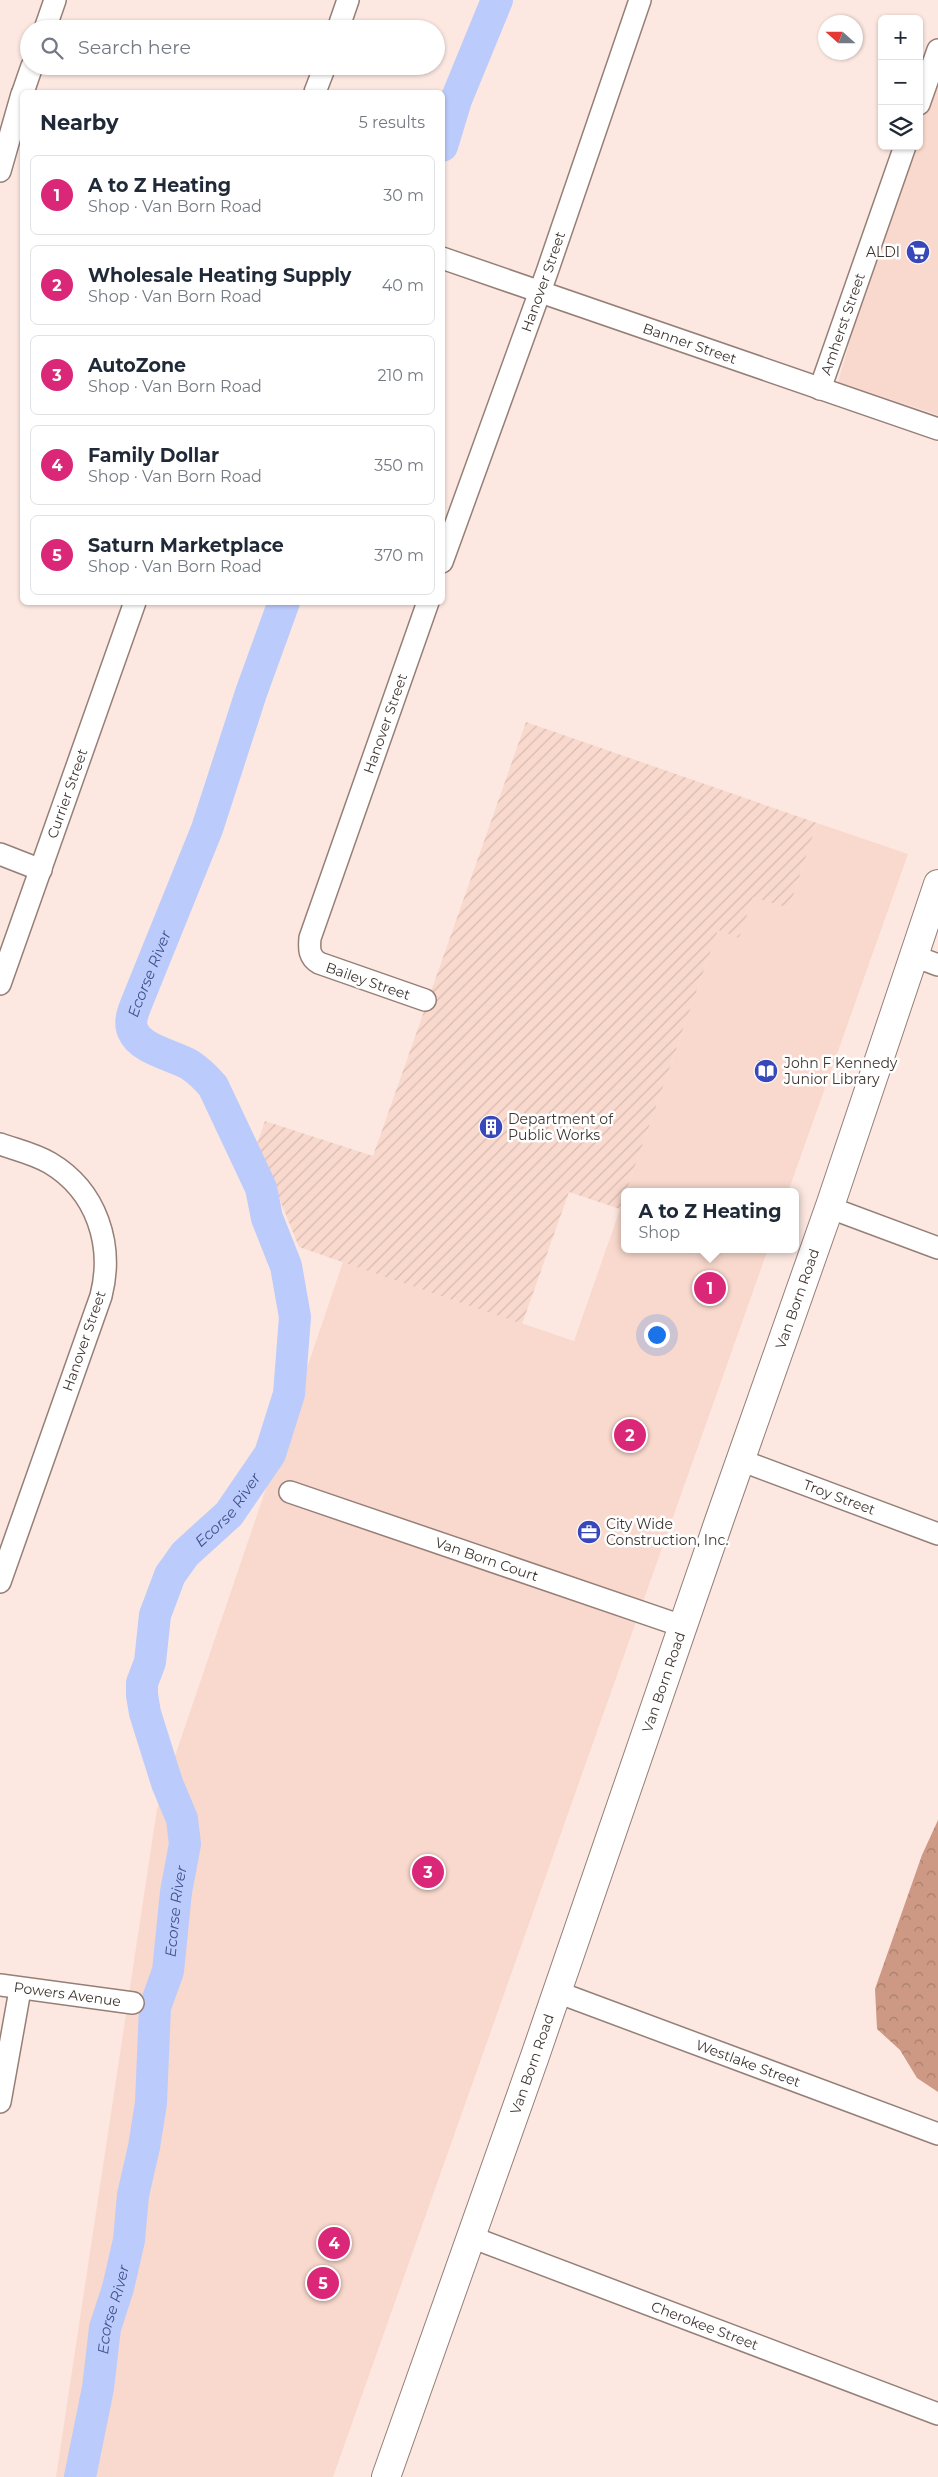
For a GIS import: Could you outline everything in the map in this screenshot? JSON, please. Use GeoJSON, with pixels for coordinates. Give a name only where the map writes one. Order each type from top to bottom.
{"type":"FeatureCollection","features":[{"type":"Feature","properties":{"kind":"main road","name":"Van Born Road"},"geometry":{"type":"LineString","coordinates":[[386,2477],[557,1992],[828,1207],[926,961],[938,884]]}},
{"type":"Feature","properties":{"kind":"street"},"geometry":{"type":"LineString","coordinates":[[48,20],[56,0]]}},
{"type":"Feature","properties":{"kind":"street"},"geometry":{"type":"LineString","coordinates":[[341,20],[348,0]]}},
{"type":"Feature","properties":{"kind":"street","name":"Hanover Street"},"geometry":{"type":"LineString","coordinates":[[445,554],[547,272],[640,0]]}},
{"type":"Feature","properties":{"kind":"street"},"geometry":{"type":"LineString","coordinates":[[923,93],[938,50]]}},
{"type":"Feature","properties":{"kind":"street"},"geometry":{"type":"LineString","coordinates":[[23,90],[28,75]]}},
{"type":"Feature","properties":{"kind":"street"},"geometry":{"type":"LineString","coordinates":[[316,90],[322,75]]}},
{"type":"Feature","properties":{"kind":"street"},"geometry":{"type":"LineString","coordinates":[[0,171],[17,104]]}},
{"type":"Feature","properties":{"kind":"street","name":"Amherst Street"},"geometry":{"type":"LineString","coordinates":[[820,389],[904,150]]}},
{"type":"Feature","properties":{"kind":"street","name":"Banner Street"},"geometry":{"type":"LineString","coordinates":[[445,259],[938,429]]}},
{"type":"Feature","properties":{"kind":"street","name":"Currier Street"},"geometry":{"type":"LineString","coordinates":[[0,984],[134,605]]}},
{"type":"Feature","properties":{"kind":"street","name":"Hanover Street"},"geometry":{"type":"LineString","coordinates":[[343,845],[427,605]]}},
{"type":"Feature","properties":{"kind":"street","name":"Bailey Street"},"geometry":{"type":"LineString","coordinates":[[343,845],[310,938],[310,954],[314,960],[326,966],[425,1000]]}},
{"type":"Feature","properties":{"kind":"street"},"geometry":{"type":"LineString","coordinates":[[0,854],[41,870]]}},
{"type":"Feature","properties":{"kind":"street","name":"Hanover Street"},"geometry":{"type":"LineString","coordinates":[[0,1144],[50,1163],[77,1185],[98,1218],[105,1242],[106,1266],[100,1296],[0,1582]]}},
{"type":"Feature","properties":{"kind":"street"},"geometry":{"type":"LineString","coordinates":[[828,1207],[938,1248]]}},
{"type":"Feature","properties":{"kind":"street","name":"Troy Street"},"geometry":{"type":"LineString","coordinates":[[740,1460],[938,1534]]}},
{"type":"Feature","properties":{"kind":"street","name":"Van Born Court"},"geometry":{"type":"LineString","coordinates":[[290,1492],[682,1626]]}},
{"type":"Feature","properties":{"kind":"street"},"geometry":{"type":"LineString","coordinates":[[0,2102],[10,1988]]}},
{"type":"Feature","properties":{"kind":"street","name":"Powers Avenue"},"geometry":{"type":"LineString","coordinates":[[10,1988],[132,2003]]}},
{"type":"Feature","properties":{"kind":"street","name":"Westlake Street"},"geometry":{"type":"LineString","coordinates":[[557,1992],[938,2134]]}},
{"type":"Feature","properties":{"kind":"street","name":"Cherokee Street"},"geometry":{"type":"LineString","coordinates":[[471,2236],[938,2414]]}},
{"type":"Feature","properties":{"kind":"shaded area"},"geometry":{"type":"Polygon","coordinates":[[[938,35],[938,415],[838,382],[905,150],[923,150],[923,86],[938,35]]]}},
{"type":"Feature","properties":{"kind":"shaded area"},"geometry":{"type":"Polygon","coordinates":[[[526,722],[817,823],[789,908],[753,897],[739,938],[718,930],[627,1188],[621,1188],[620,1209],[569,1192],[522,1324],[299,1247],[257,1144],[265,1121],[373,1156],[526,722]]]}},
{"type":"Feature","properties":{"kind":"shaded area"},"geometry":{"type":"Polygon","coordinates":[[[817,823],[908,854],[789,1188],[627,1188],[718,930],[739,937],[753,896],[789,908],[817,823]]]}},
{"type":"Feature","properties":{"kind":"shaded area"},"geometry":{"type":"Polygon","coordinates":[[[621,1206],[621,1253],[767,1253],[333,2477],[56,2477],[157,1809],[343,1262],[574,1341],[621,1206]]]}},
{"type":"Feature","properties":{"kind":"green space"},"geometry":{"type":"Polygon","coordinates":[[[938,1820],[938,2092],[917,2078],[900,2050],[877,2029],[875,1989],[922,1855],[938,1820]]]}},
{"type":"Feature","properties":{"kind":"waterway","name":"Ecorse River"},"geometry":{"type":"LineString","coordinates":[[445,136],[456,100],[497,0]]}},
{"type":"Feature","properties":{"kind":"waterway","name":"Ecorse River"},"geometry":{"type":"LineString","coordinates":[[80,2477],[98,2388],[105,2328],[118,2288],[129,2240],[133,2195],[144,2147],[151,2103],[155,2007],[168,1971],[176,1892],[185,1844],[182,1819],[167,1783],[145,1713],[142,1683],[150,1662],[155,1615],[170,1575],[185,1554],[229,1514],[270,1454],[289,1394],[295,1317],[286,1266],[267,1218],[261,1188],[213,1086],[190,1065],[143,1043],[137,1038],[131,1023],[136,1005],[207,829],[251,693],[283,605]]}},
{"type":"Feature","properties":{"kind":"place","name":"ALDI"},"geometry":{"type":"Point","coordinates":[918,252]}},
{"type":"Feature","properties":{"kind":"place","name":"John F Kennedy Junior Library"},"geometry":{"type":"Point","coordinates":[766,1071]}},
{"type":"Feature","properties":{"kind":"place","name":"Department of Public Works"},"geometry":{"type":"Point","coordinates":[491,1127]}},
{"type":"Feature","properties":{"kind":"place","name":"A to Z Heating"},"geometry":{"type":"Point","coordinates":[710,1288]}},
{"type":"Feature","properties":{"kind":"place","name":"Wholesale Heating Supply"},"geometry":{"type":"Point","coordinates":[630,1435]}},
{"type":"Feature","properties":{"kind":"place","name":"City Wide Construction, Inc."},"geometry":{"type":"Point","coordinates":[589,1532]}},
{"type":"Feature","properties":{"kind":"place","name":"AutoZone"},"geometry":{"type":"Point","coordinates":[428,1872]}},
{"type":"Feature","properties":{"kind":"place","name":"Family Dollar"},"geometry":{"type":"Point","coordinates":[334,2243]}},
{"type":"Feature","properties":{"kind":"place","name":"Saturn Marketplace"},"geometry":{"type":"Point","coordinates":[323,2283]}}]}
